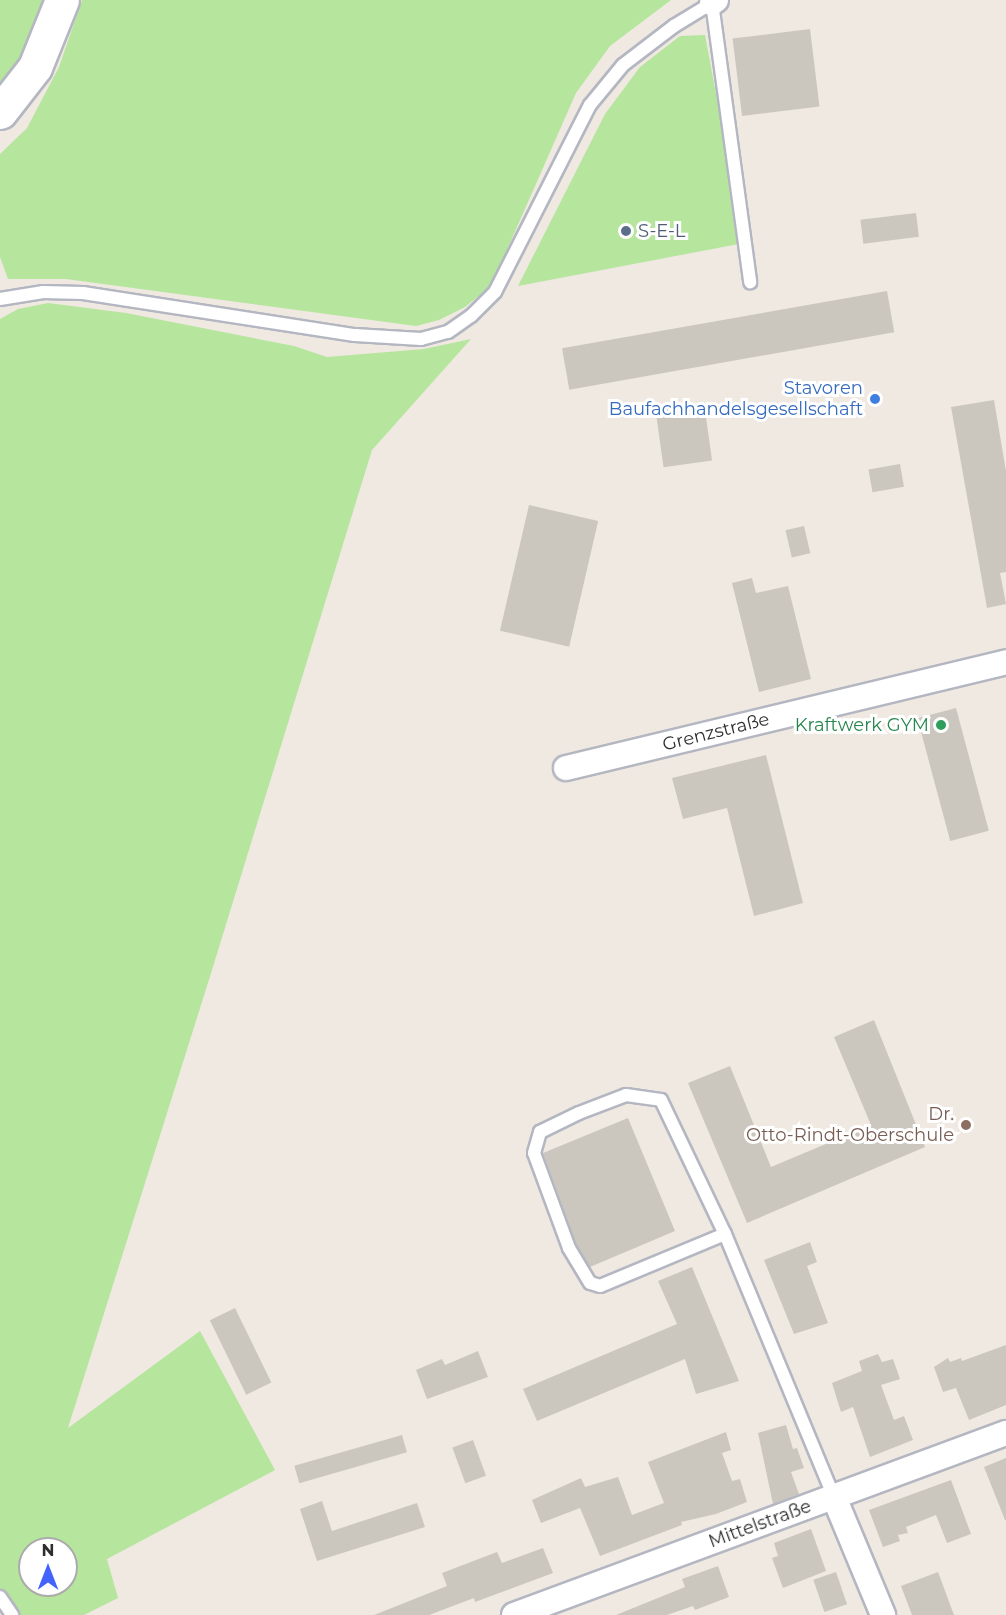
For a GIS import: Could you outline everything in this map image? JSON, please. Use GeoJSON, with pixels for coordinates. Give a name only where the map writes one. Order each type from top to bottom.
{"type":"FeatureCollection","features":[{"type":"Feature","properties":{"kind":"street"},"geometry":{"type":"LineString","coordinates":[[0,112],[35,67],[62,0]]}},
{"type":"Feature","properties":{"kind":"street","name":"Grenzstraße"},"geometry":{"type":"LineString","coordinates":[[566,768],[1006,662]]}},
{"type":"Feature","properties":{"kind":"street","name":"Mittelstraße"},"geometry":{"type":"LineString","coordinates":[[525,1613],[1006,1433]]}},
{"type":"Feature","properties":{"kind":"street"},"geometry":{"type":"LineString","coordinates":[[834,1497],[883,1615]]}},
{"type":"Feature","properties":{"kind":"lane"},"geometry":{"type":"LineString","coordinates":[[0,299],[43,292],[83,293],[355,335],[421,339],[448,332],[471,316],[495,292],[590,105],[623,65],[674,26],[714,2],[750,282]]}},
{"type":"Feature","properties":{"kind":"lane"},"geometry":{"type":"LineString","coordinates":[[725,1234],[600,1286],[590,1283],[569,1248],[534,1153],[540,1132],[579,1113],[626,1095],[661,1100],[725,1234],[834,1497]]}},
{"type":"Feature","properties":{"kind":"lane"},"geometry":{"type":"LineString","coordinates":[[0,1597],[12,1615]]}},
{"type":"Feature","properties":{"kind":"green space"},"geometry":{"type":"Polygon","coordinates":[[[0,0],[48,0],[22,59],[0,89],[0,0]]]}},
{"type":"Feature","properties":{"kind":"green space"},"geometry":{"type":"Polygon","coordinates":[[[82,0],[671,0],[610,46],[576,93],[491,286],[465,307],[439,320],[416,326],[66,279],[8,279],[0,257],[0,154],[27,128],[59,67],[82,0]]]}},
{"type":"Feature","properties":{"kind":"green space"},"geometry":{"type":"Polygon","coordinates":[[[705,35],[744,243],[518,286],[605,114],[640,67],[680,36],[705,35]]]}},
{"type":"Feature","properties":{"kind":"green space"},"geometry":{"type":"Polygon","coordinates":[[[48,303],[126,313],[294,346],[327,357],[424,349],[471,339],[372,450],[68,1428],[200,1331],[275,1470],[107,1559],[118,1598],[84,1615],[19,1615],[0,1588],[0,319],[18,309],[48,303]]]}},
{"type":"Feature","properties":{"kind":"building"},"geometry":{"type":"Polygon","coordinates":[[[810,29],[820,106],[742,116],[733,39],[810,29]]]}},
{"type":"Feature","properties":{"kind":"building"},"geometry":{"type":"Polygon","coordinates":[[[916,213],[919,237],[863,244],[860,220],[916,213]]]}},
{"type":"Feature","properties":{"kind":"building"},"geometry":{"type":"Polygon","coordinates":[[[887,291],[894,332],[569,390],[562,348],[887,291]]]}},
{"type":"Feature","properties":{"kind":"building"},"geometry":{"type":"Polygon","coordinates":[[[994,400],[1006,471],[1006,572],[1000,573],[1006,604],[987,608],[951,407],[994,400]]]}},
{"type":"Feature","properties":{"kind":"building"},"geometry":{"type":"Polygon","coordinates":[[[704,403],[712,460],[664,467],[655,410],[704,403]]]}},
{"type":"Feature","properties":{"kind":"building"},"geometry":{"type":"Polygon","coordinates":[[[900,464],[904,487],[872,492],[868,470],[900,464]]]}},
{"type":"Feature","properties":{"kind":"building"},"geometry":{"type":"Polygon","coordinates":[[[529,505],[598,521],[569,647],[500,631],[529,505]]]}},
{"type":"Feature","properties":{"kind":"building"},"geometry":{"type":"Polygon","coordinates":[[[804,526],[810,553],[792,558],[785,530],[804,526]]]}},
{"type":"Feature","properties":{"kind":"building"},"geometry":{"type":"Polygon","coordinates":[[[752,578],[756,593],[788,586],[811,679],[759,692],[732,583],[752,578]]]}},
{"type":"Feature","properties":{"kind":"building"},"geometry":{"type":"Polygon","coordinates":[[[956,708],[989,831],[950,841],[917,718],[956,708]]]}},
{"type":"Feature","properties":{"kind":"building"},"geometry":{"type":"Polygon","coordinates":[[[766,755],[803,903],[754,916],[727,808],[683,819],[672,778],[766,755]]]}},
{"type":"Feature","properties":{"kind":"building"},"geometry":{"type":"Polygon","coordinates":[[[874,1020],[925,1147],[747,1223],[688,1083],[730,1066],[771,1167],[871,1125],[834,1037],[874,1020]]]}},
{"type":"Feature","properties":{"kind":"building"},"geometry":{"type":"Polygon","coordinates":[[[628,1118],[675,1231],[590,1267],[576,1244],[543,1153],[628,1118]]]}},
{"type":"Feature","properties":{"kind":"building"},"geometry":{"type":"Polygon","coordinates":[[[810,1242],[817,1262],[807,1266],[828,1323],[794,1334],[764,1260],[810,1242]]]}},
{"type":"Feature","properties":{"kind":"building"},"geometry":{"type":"Polygon","coordinates":[[[692,1267],[739,1381],[696,1394],[685,1359],[537,1421],[523,1389],[677,1324],[658,1281],[692,1267]]]}},
{"type":"Feature","properties":{"kind":"building"},"geometry":{"type":"Polygon","coordinates":[[[235,1308],[271,1383],[246,1395],[210,1320],[235,1308]]]}},
{"type":"Feature","properties":{"kind":"building"},"geometry":{"type":"Polygon","coordinates":[[[1006,1345],[1006,1405],[969,1420],[956,1388],[943,1392],[934,1367],[948,1358],[950,1362],[961,1358],[962,1361],[1006,1345]]]}},
{"type":"Feature","properties":{"kind":"building"},"geometry":{"type":"Polygon","coordinates":[[[478,1351],[488,1377],[427,1399],[416,1370],[442,1359],[445,1365],[478,1351]]]}},
{"type":"Feature","properties":{"kind":"building"},"geometry":{"type":"Polygon","coordinates":[[[878,1354],[882,1362],[893,1359],[900,1379],[881,1385],[894,1420],[904,1416],[913,1440],[870,1457],[853,1407],[841,1412],[832,1383],[862,1371],[859,1361],[878,1354]]]}},
{"type":"Feature","properties":{"kind":"building"},"geometry":{"type":"Polygon","coordinates":[[[786,1425],[793,1449],[797,1448],[804,1468],[791,1472],[799,1494],[773,1504],[758,1433],[786,1425]]]}},
{"type":"Feature","properties":{"kind":"building"},"geometry":{"type":"Polygon","coordinates":[[[726,1432],[731,1450],[722,1453],[732,1481],[740,1479],[747,1502],[716,1514],[681,1522],[682,1525],[600,1556],[580,1508],[541,1523],[532,1500],[581,1478],[585,1487],[618,1477],[632,1515],[664,1503],[648,1462],[726,1432]]]}},
{"type":"Feature","properties":{"kind":"building"},"geometry":{"type":"Polygon","coordinates":[[[402,1435],[407,1452],[299,1483],[294,1466],[402,1435]]]}},
{"type":"Feature","properties":{"kind":"building"},"geometry":{"type":"Polygon","coordinates":[[[473,1440],[486,1476],[465,1483],[452,1448],[473,1440]]]}},
{"type":"Feature","properties":{"kind":"building"},"geometry":{"type":"Polygon","coordinates":[[[1006,1458],[1006,1520],[1005,1520],[984,1467],[1006,1458]]]}},
{"type":"Feature","properties":{"kind":"building"},"geometry":{"type":"Polygon","coordinates":[[[951,1480],[971,1534],[947,1543],[936,1515],[906,1527],[908,1533],[898,1535],[900,1541],[883,1547],[869,1510],[951,1480]]]}},
{"type":"Feature","properties":{"kind":"building"},"geometry":{"type":"Polygon","coordinates":[[[322,1501],[332,1531],[417,1503],[425,1527],[317,1561],[300,1509],[322,1501]]]}},
{"type":"Feature","properties":{"kind":"building"},"geometry":{"type":"Polygon","coordinates":[[[811,1529],[826,1571],[783,1588],[772,1558],[778,1556],[774,1543],[811,1529]]]}},
{"type":"Feature","properties":{"kind":"building"},"geometry":{"type":"Polygon","coordinates":[[[543,1548],[553,1573],[475,1602],[474,1598],[429,1615],[374,1615],[447,1586],[442,1573],[497,1552],[502,1563],[543,1548]]]}},
{"type":"Feature","properties":{"kind":"building"},"geometry":{"type":"Polygon","coordinates":[[[718,1566],[729,1597],[695,1610],[693,1606],[667,1615],[616,1615],[685,1587],[682,1579],[718,1566]]]}},
{"type":"Feature","properties":{"kind":"building"},"geometry":{"type":"Polygon","coordinates":[[[836,1572],[847,1604],[824,1612],[813,1580],[836,1572]]]}},
{"type":"Feature","properties":{"kind":"building"},"geometry":{"type":"Polygon","coordinates":[[[938,1572],[954,1615],[912,1615],[901,1586],[938,1572]]]}},
{"type":"Feature","properties":{"kind":"place","name":"S-E-L"},"geometry":{"type":"Point","coordinates":[626,231]}},
{"type":"Feature","properties":{"kind":"place","name":"Stavoren Baufachhandelsgesellschaft"},"geometry":{"type":"Point","coordinates":[875,399]}},
{"type":"Feature","properties":{"kind":"place","name":"Kraftwerk GYM"},"geometry":{"type":"Point","coordinates":[941,725]}},
{"type":"Feature","properties":{"kind":"place","name":"Dr. Otto-Rindt-Oberschule"},"geometry":{"type":"Point","coordinates":[966,1125]}}]}
